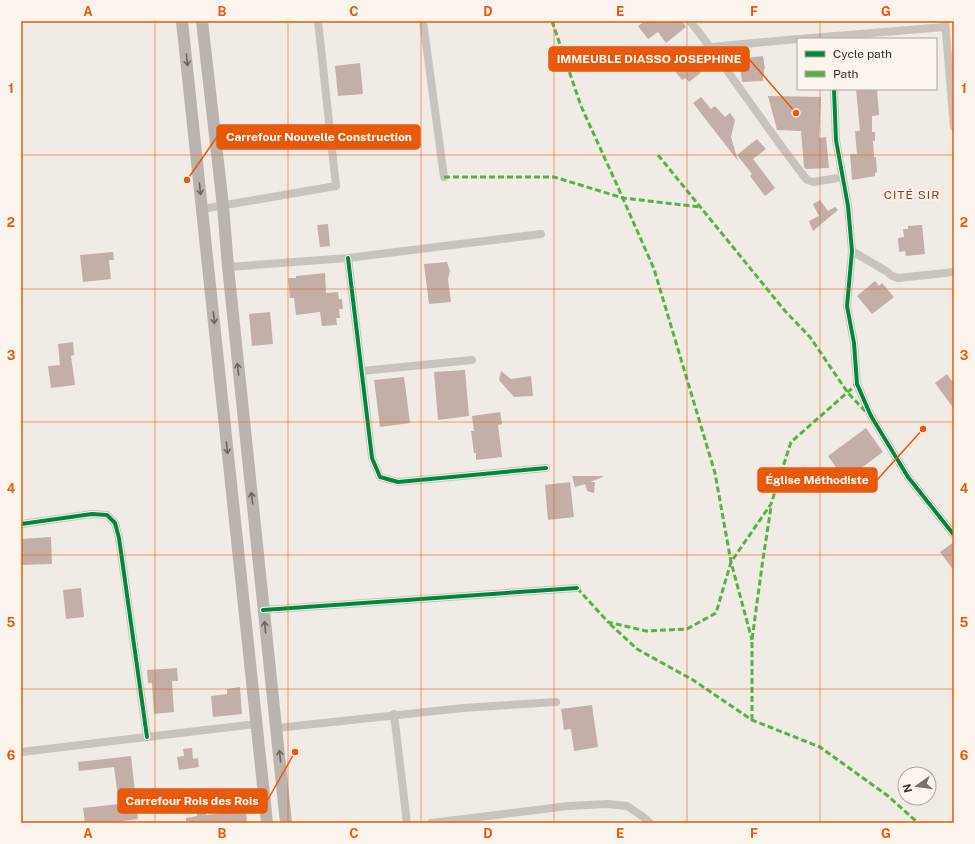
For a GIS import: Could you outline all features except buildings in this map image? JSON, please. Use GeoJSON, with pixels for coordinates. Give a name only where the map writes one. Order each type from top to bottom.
{"type":"FeatureCollection","features":[{"type":"Feature","properties":{"kind":"main road"},"geometry":{"type":"LineString","coordinates":[[182,21],[267,823]]}},
{"type":"Feature","properties":{"kind":"main road"},"geometry":{"type":"LineString","coordinates":[[202,21],[223,206],[263,610],[277,728],[286,823]]}},
{"type":"Feature","properties":{"kind":"street"},"geometry":{"type":"LineString","coordinates":[[202,209],[336,186],[318,21]]}},
{"type":"Feature","properties":{"kind":"street"},"geometry":{"type":"LineString","coordinates":[[423,21],[444,177]]}},
{"type":"Feature","properties":{"kind":"street"},"geometry":{"type":"LineString","coordinates":[[690,21],[711,47],[750,104],[807,180],[814,182],[843,177]]}},
{"type":"Feature","properties":{"kind":"street"},"geometry":{"type":"LineString","coordinates":[[831,38],[945,24],[954,127]]}},
{"type":"Feature","properties":{"kind":"street"},"geometry":{"type":"LineString","coordinates":[[711,47],[797,39]]}},
{"type":"Feature","properties":{"kind":"street"},"geometry":{"type":"LineString","coordinates":[[834,90],[836,140],[848,206],[852,251],[847,306],[854,343],[857,384],[871,416],[908,477],[954,535]]}},
{"type":"Feature","properties":{"kind":"street"},"geometry":{"type":"LineString","coordinates":[[228,267],[348,258],[541,234]]}},
{"type":"Feature","properties":{"kind":"street"},"geometry":{"type":"LineString","coordinates":[[852,251],[892,276],[898,278],[954,272]]}},
{"type":"Feature","properties":{"kind":"street"},"geometry":{"type":"LineString","coordinates":[[348,258],[372,458],[380,477],[398,482],[546,468]]}},
{"type":"Feature","properties":{"kind":"street"},"geometry":{"type":"LineString","coordinates":[[362,371],[472,360]]}},
{"type":"Feature","properties":{"kind":"street"},"geometry":{"type":"LineString","coordinates":[[21,524],[92,514],[107,515],[115,523],[119,538],[147,737]]}},
{"type":"Feature","properties":{"kind":"street"},"geometry":{"type":"LineString","coordinates":[[263,610],[577,588]]}},
{"type":"Feature","properties":{"kind":"street"},"geometry":{"type":"LineString","coordinates":[[277,728],[394,714],[556,702]]}},
{"type":"Feature","properties":{"kind":"street"},"geometry":{"type":"LineString","coordinates":[[394,714],[407,823]]}},
{"type":"Feature","properties":{"kind":"street"},"geometry":{"type":"LineString","coordinates":[[21,752],[256,724]]}},
{"type":"Feature","properties":{"kind":"street"},"geometry":{"type":"LineString","coordinates":[[432,823],[568,806],[608,804],[627,806],[650,823]]}},
{"type":"Feature","properties":{"kind":"marked path"},"geometry":{"type":"LineString","coordinates":[[552,21],[581,106],[654,269],[715,473],[731,562],[752,640]]}},
{"type":"Feature","properties":{"kind":"marked path"},"geometry":{"type":"LineString","coordinates":[[658,155],[785,311],[810,337],[848,393],[866,412]]}},
{"type":"Feature","properties":{"kind":"marked path"},"geometry":{"type":"LineString","coordinates":[[444,177],[554,177],[623,198],[700,207]]}},
{"type":"Feature","properties":{"kind":"marked path"},"geometry":{"type":"LineString","coordinates":[[577,588],[608,622],[646,631],[687,629],[716,613],[731,562],[771,504],[791,442],[857,384]]}},
{"type":"Feature","properties":{"kind":"marked path"},"geometry":{"type":"LineString","coordinates":[[752,720],[752,640],[771,507]]}},
{"type":"Feature","properties":{"kind":"marked path"},"geometry":{"type":"LineString","coordinates":[[610,624],[637,649],[693,680],[752,720],[820,747],[888,796],[918,823]]}},
{"type":"Feature","properties":{"kind":"cycle path"},"geometry":{"type":"LineString","coordinates":[[834,90],[836,140],[848,206],[852,251],[847,306],[854,343],[857,384],[871,416],[908,477],[954,535]]}},
{"type":"Feature","properties":{"kind":"cycle path"},"geometry":{"type":"LineString","coordinates":[[348,258],[372,458],[380,477],[398,482],[546,468]]}},
{"type":"Feature","properties":{"kind":"cycle path"},"geometry":{"type":"LineString","coordinates":[[21,524],[92,514],[107,515],[115,523],[119,538],[147,737]]}},
{"type":"Feature","properties":{"kind":"cycle path"},"geometry":{"type":"LineString","coordinates":[[263,610],[577,588]]}},
{"type":"Feature","properties":{"kind":"place","name":"IMMEUBLE DIASSO JOSEPHINE"},"geometry":{"type":"Point","coordinates":[796,113]}},
{"type":"Feature","properties":{"kind":"place","name":"Carrefour Nouvelle Construction"},"geometry":{"type":"Point","coordinates":[187,180]}},
{"type":"Feature","properties":{"kind":"place","name":"Église Méthodiste"},"geometry":{"type":"Point","coordinates":[923,429]}},
{"type":"Feature","properties":{"kind":"place","name":"Carrefour Rois des Rois"},"geometry":{"type":"Point","coordinates":[295,752]}},
{"type":"Feature","properties":{"kind":"district","name":"CITÉ SIR"},"geometry":{"type":"Point","coordinates":[912,195]}}]}
